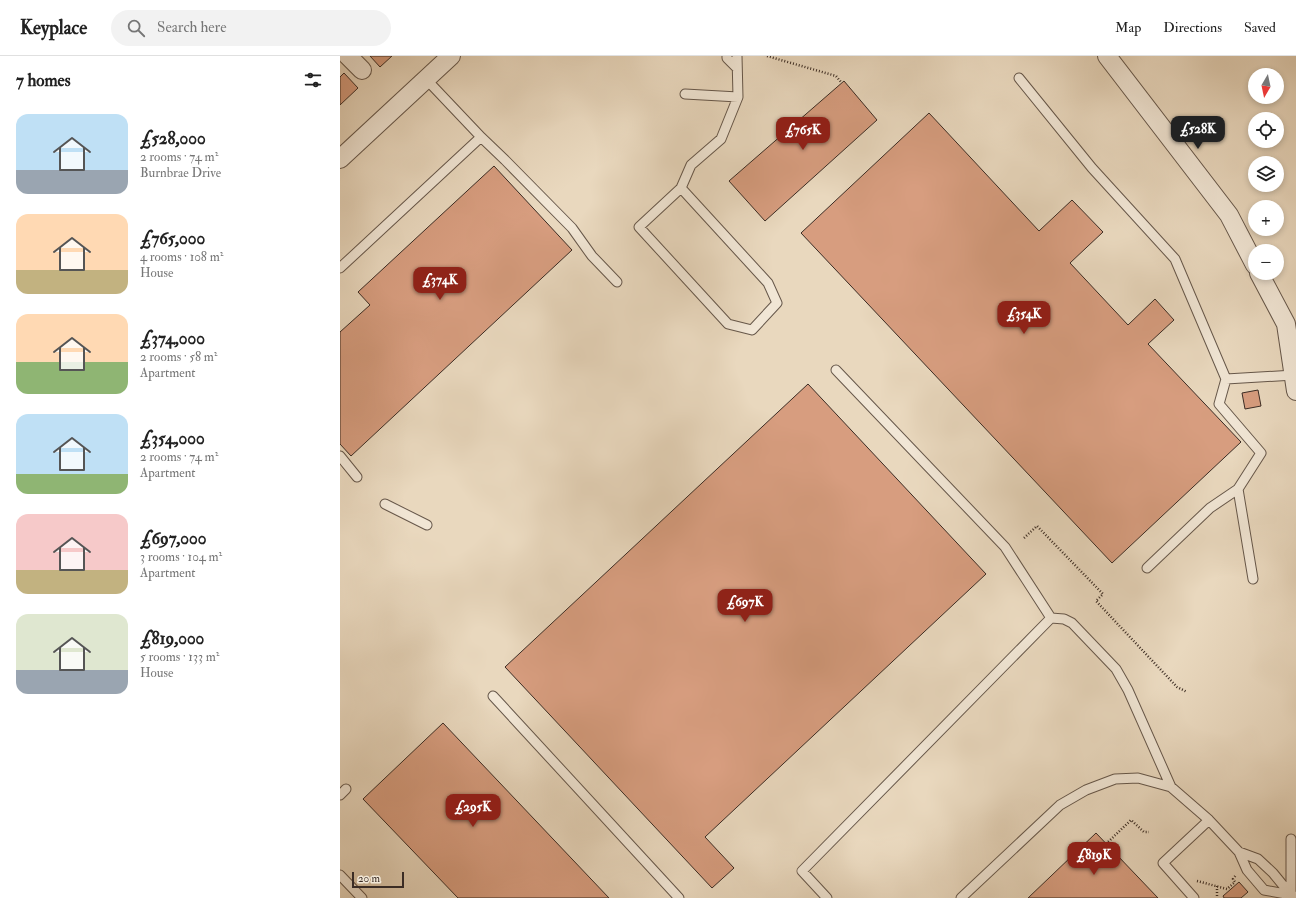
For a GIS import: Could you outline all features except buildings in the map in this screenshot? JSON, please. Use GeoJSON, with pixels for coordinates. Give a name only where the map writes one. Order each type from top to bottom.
{"type":"FeatureCollection","features":[{"type":"Feature","properties":{"kind":"street"},"geometry":{"type":"LineString","coordinates":[[348,56],[362,70]]}},
{"type":"Feature","properties":{"kind":"street"},"geometry":{"type":"LineString","coordinates":[[340,159],[450,56]]}},
{"type":"Feature","properties":{"kind":"street"},"geometry":{"type":"LineString","coordinates":[[1107,56],[1229,215],[1248,252]]}},
{"type":"Feature","properties":{"kind":"street"},"geometry":{"type":"LineString","coordinates":[[1263,280],[1286,324],[1295,383]]}},
{"type":"Feature","properties":{"kind":"lane"},"geometry":{"type":"LineString","coordinates":[[727,56],[727,58],[737,68]]}},
{"type":"Feature","properties":{"kind":"lane"},"geometry":{"type":"LineString","coordinates":[[681,188],[768,283],[777,303],[752,330],[728,324],[639,227],[681,188],[691,165],[721,139],[738,97],[737,56]]}},
{"type":"Feature","properties":{"kind":"lane"},"geometry":{"type":"LineString","coordinates":[[1019,78],[1092,168],[1175,259],[1226,379],[1219,404],[1261,453],[1238,489],[1210,508],[1147,568]]}},
{"type":"Feature","properties":{"kind":"lane"},"geometry":{"type":"LineString","coordinates":[[426,80],[572,228],[592,256],[617,282]]}},
{"type":"Feature","properties":{"kind":"lane"},"geometry":{"type":"LineString","coordinates":[[684,94],[738,97]]}},
{"type":"Feature","properties":{"kind":"lane"},"geometry":{"type":"LineString","coordinates":[[340,268],[481,136]]}},
{"type":"Feature","properties":{"kind":"lane"},"geometry":{"type":"LineString","coordinates":[[836,370],[1005,547],[1051,618]]}},
{"type":"Feature","properties":{"kind":"lane"},"geometry":{"type":"LineString","coordinates":[[1226,379],[1295,383]]}},
{"type":"Feature","properties":{"kind":"lane"},"geometry":{"type":"LineString","coordinates":[[340,456],[357,477]]}},
{"type":"Feature","properties":{"kind":"lane"},"geometry":{"type":"LineString","coordinates":[[1238,489],[1252,579]]}},
{"type":"Feature","properties":{"kind":"lane"},"geometry":{"type":"LineString","coordinates":[[385,504],[427,525]]}},
{"type":"Feature","properties":{"kind":"lane"},"geometry":{"type":"LineString","coordinates":[[827,898],[802,871],[1051,618],[1064,619],[1072,623],[1116,669],[1128,690],[1171,787],[1209,820],[1239,852],[1247,870],[1264,890],[1294,895]]}},
{"type":"Feature","properties":{"kind":"lane"},"geometry":{"type":"LineString","coordinates":[[493,696],[679,898]]}},
{"type":"Feature","properties":{"kind":"lane"},"geometry":{"type":"LineString","coordinates":[[961,898],[1060,805],[1086,790],[1115,779],[1138,778],[1171,787]]}},
{"type":"Feature","properties":{"kind":"lane"},"geometry":{"type":"LineString","coordinates":[[1194,898],[1163,863],[1209,820]]}},
{"type":"Feature","properties":{"kind":"lane"},"geometry":{"type":"LineString","coordinates":[[1291,839],[1294,895]]}},
{"type":"Feature","properties":{"kind":"lane"},"geometry":{"type":"LineString","coordinates":[[1239,852],[1258,859],[1294,895]]}},
{"type":"Feature","properties":{"kind":"lane"},"geometry":{"type":"LineString","coordinates":[[340,875],[362,898]]}},
{"type":"Feature","properties":{"kind":"path"},"geometry":{"type":"LineString","coordinates":[[767,56],[836,76],[841,82]]}},
{"type":"Feature","properties":{"kind":"path"},"geometry":{"type":"LineString","coordinates":[[1024,538],[1037,526],[1103,594],[1096,601],[1177,687],[1187,692]]}},
{"type":"Feature","properties":{"kind":"path"},"geometry":{"type":"LineString","coordinates":[[1106,844],[1131,820],[1144,832],[1149,832]]}},
{"type":"Feature","properties":{"kind":"path"},"geometry":{"type":"LineString","coordinates":[[1196,881],[1227,889],[1235,882],[1233,879],[1238,874]]}},
{"type":"Feature","properties":{"kind":"path"},"geometry":{"type":"LineString","coordinates":[[1217,886],[1217,898]]}}]}
